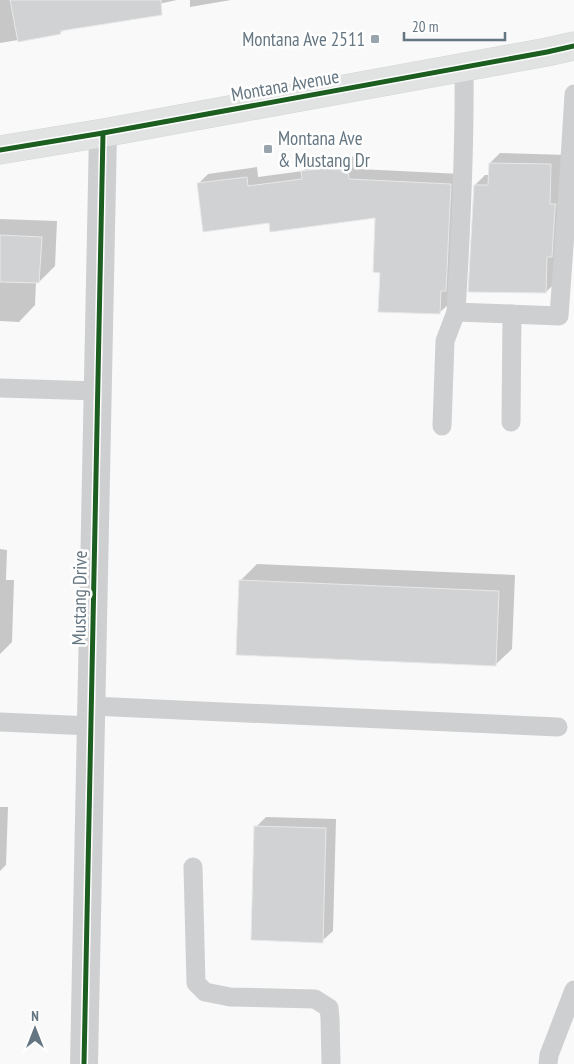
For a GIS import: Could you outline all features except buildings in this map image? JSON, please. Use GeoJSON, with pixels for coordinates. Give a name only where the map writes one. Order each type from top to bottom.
{"type":"FeatureCollection","features":[{"type":"Feature","properties":{"kind":"street","name":"Montana Avenue"},"geometry":{"type":"LineString","coordinates":[[0,150],[104,133],[574,46]]}},
{"type":"Feature","properties":{"kind":"street","name":"Mustang Drive"},"geometry":{"type":"LineString","coordinates":[[84,1064],[104,133]]}},
{"type":"Feature","properties":{"kind":"lane"},"geometry":{"type":"LineString","coordinates":[[442,426],[445,341],[456,312],[462,208],[464,67]]}},
{"type":"Feature","properties":{"kind":"lane"},"geometry":{"type":"LineString","coordinates":[[456,312],[559,316],[572,183],[574,94]]}},
{"type":"Feature","properties":{"kind":"lane"},"geometry":{"type":"LineString","coordinates":[[511,422],[512,314]]}},
{"type":"Feature","properties":{"kind":"lane"},"geometry":{"type":"LineString","coordinates":[[0,388],[98,391]]}},
{"type":"Feature","properties":{"kind":"lane"},"geometry":{"type":"LineString","coordinates":[[0,722],[91,716],[558,727]]}},
{"type":"Feature","properties":{"kind":"lane"},"geometry":{"type":"LineString","coordinates":[[193,866],[196,983],[205,992],[230,997],[315,999],[329,1008],[331,1064]]}},
{"type":"Feature","properties":{"kind":"lane"},"geometry":{"type":"LineString","coordinates":[[548,1064],[574,990]]}},
{"type":"Feature","properties":{"kind":"cycle path"},"geometry":{"type":"LineString","coordinates":[[0,150],[103,133],[574,46]]}},
{"type":"Feature","properties":{"kind":"cycle path"},"geometry":{"type":"LineString","coordinates":[[84,1064],[103,133]]}},
{"type":"Feature","properties":{"kind":"place","name":"Montana Ave 2511"},"geometry":{"type":"Point","coordinates":[375,39]}},
{"type":"Feature","properties":{"kind":"place","name":"Montana Ave & Mustang Dr"},"geometry":{"type":"Point","coordinates":[268,149]}}]}
